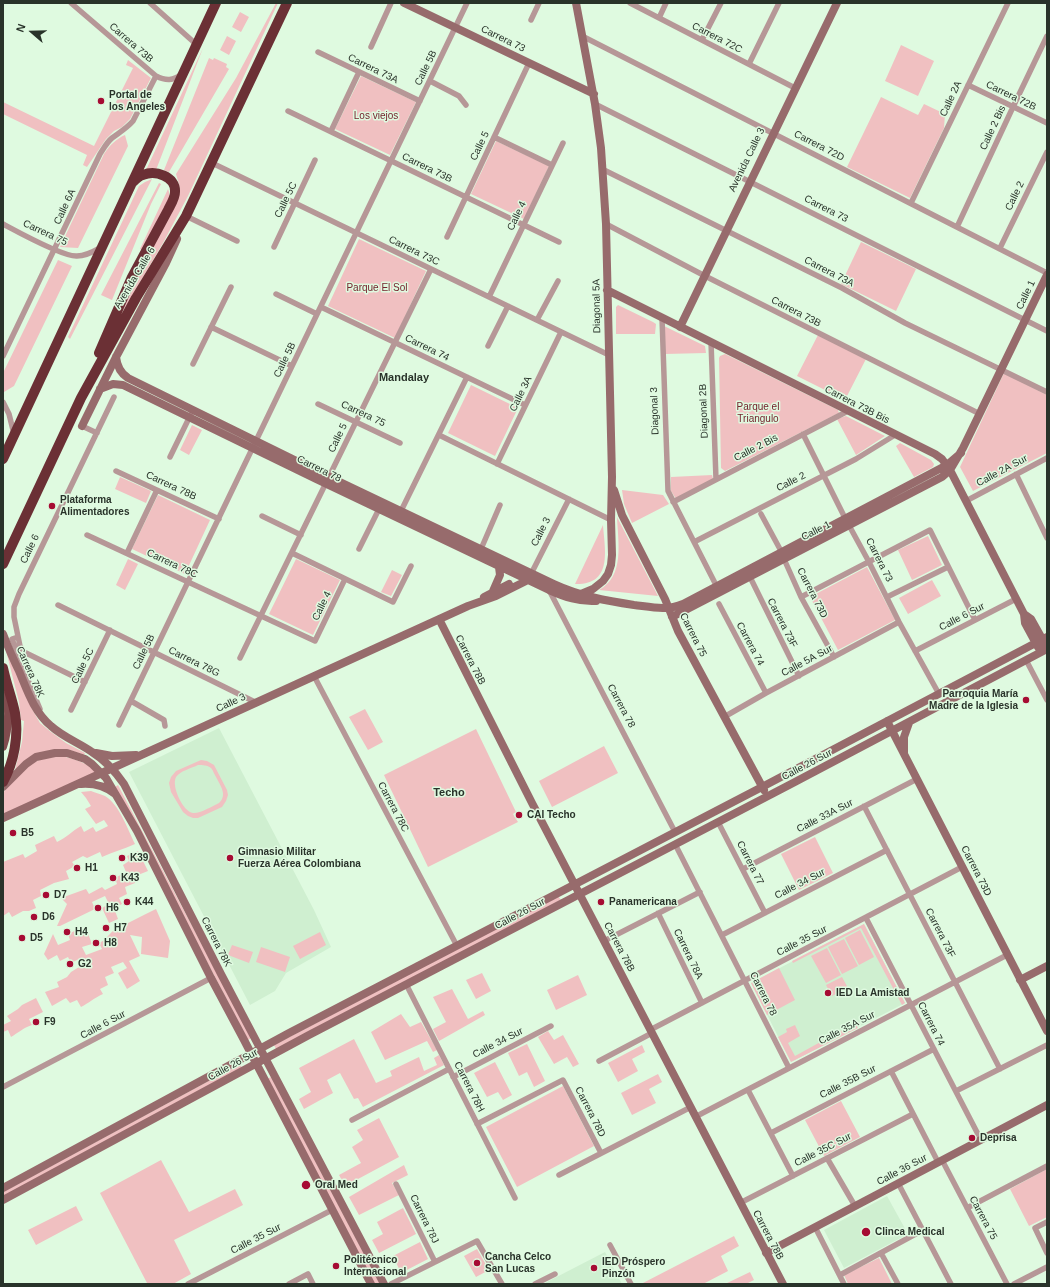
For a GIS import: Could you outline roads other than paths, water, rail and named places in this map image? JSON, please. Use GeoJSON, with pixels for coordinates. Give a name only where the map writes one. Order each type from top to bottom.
{"type":"FeatureCollection","features":[{"type":"Feature","properties":{"kind":"highway"},"geometry":{"type":"LineString","coordinates":[[3,459],[216,3]]}},
{"type":"Feature","properties":{"kind":"highway","name":"Avenida Calle 6"},"geometry":{"type":"LineString","coordinates":[[3,564],[81,398],[136,298],[186,216],[287,3]]}},
{"type":"Feature","properties":{"kind":"highway"},"geometry":{"type":"LineString","coordinates":[[81,398],[132,277],[174,198],[175,186],[163,175],[148,173],[132,183]]}},
{"type":"Feature","properties":{"kind":"highway"},"geometry":{"type":"LineString","coordinates":[[3,668],[15,714],[16,736],[11,762],[3,782]]}},
{"type":"Feature","properties":{"kind":"main road"},"geometry":{"type":"LineString","coordinates":[[3,747],[7,734],[9,716],[5,679]]}},
{"type":"Feature","properties":{"kind":"street","name":"Carrera 73B"},"geometry":{"type":"LineString","coordinates":[[71,3],[156,76],[167,80],[172,80],[183,73]]}},
{"type":"Feature","properties":{"kind":"street"},"geometry":{"type":"LineString","coordinates":[[150,3],[197,45]]}},
{"type":"Feature","properties":{"kind":"street"},"geometry":{"type":"LineString","coordinates":[[371,47],[391,3]]}},
{"type":"Feature","properties":{"kind":"street","name":"Carrera 73"},"geometry":{"type":"LineString","coordinates":[[404,3],[594,94]]}},
{"type":"Feature","properties":{"kind":"street","name":"Calle 5B"},"geometry":{"type":"LineString","coordinates":[[119,725],[468,3]]}},
{"type":"Feature","properties":{"kind":"street"},"geometry":{"type":"LineString","coordinates":[[531,20],[539,3]]}},
{"type":"Feature","properties":{"kind":"street","name":"Diagonal 5A"},"geometry":{"type":"LineString","coordinates":[[576,3],[596,104],[601,148],[606,224],[612,477],[612,560],[608,574],[603,581],[593,589],[580,594]]}},
{"type":"Feature","properties":{"kind":"street","name":"Carrera 72C"},"geometry":{"type":"LineString","coordinates":[[630,3],[795,88]]}},
{"type":"Feature","properties":{"kind":"street"},"geometry":{"type":"LineString","coordinates":[[658,18],[666,3]]}},
{"type":"Feature","properties":{"kind":"street"},"geometry":{"type":"LineString","coordinates":[[702,40],[721,3]]}},
{"type":"Feature","properties":{"kind":"street"},"geometry":{"type":"LineString","coordinates":[[749,64],[779,3]]}},
{"type":"Feature","properties":{"kind":"street","name":"Avenida Calle 3"},"geometry":{"type":"LineString","coordinates":[[680,327],[836,3]]}},
{"type":"Feature","properties":{"kind":"street","name":"Calle 2A"},"geometry":{"type":"LineString","coordinates":[[911,203],[1008,3]]}},
{"type":"Feature","properties":{"kind":"street","name":"Carrera 72D"},"geometry":{"type":"LineString","coordinates":[[582,36],[1000,248],[1047,274]]}},
{"type":"Feature","properties":{"kind":"street","name":"Calle 2 Bis"},"geometry":{"type":"LineString","coordinates":[[957,227],[1047,36]]}},
{"type":"Feature","properties":{"kind":"street","name":"Carrera 73A"},"geometry":{"type":"LineString","coordinates":[[318,52],[420,101]]}},
{"type":"Feature","properties":{"kind":"street","name":"Calle 5"},"geometry":{"type":"LineString","coordinates":[[447,236],[529,63]]}},
{"type":"Feature","properties":{"kind":"street"},"geometry":{"type":"LineString","coordinates":[[331,131],[359,72]]}},
{"type":"Feature","properties":{"kind":"street","name":"Calle 6A"},"geometry":{"type":"LineString","coordinates":[[3,356],[105,145],[111,138],[128,127],[134,121],[156,76]]}},
{"type":"Feature","properties":{"kind":"street"},"geometry":{"type":"LineString","coordinates":[[430,81],[459,96],[466,105]]}},
{"type":"Feature","properties":{"kind":"street","name":"Carrera 72B"},"geometry":{"type":"LineString","coordinates":[[968,85],[1047,123]]}},
{"type":"Feature","properties":{"kind":"street","name":"Carrera 73"},"geometry":{"type":"LineString","coordinates":[[596,104],[1047,331]]}},
{"type":"Feature","properties":{"kind":"street","name":"Carrera 73B"},"geometry":{"type":"LineString","coordinates":[[288,111],[466,196],[558,242]]}},
{"type":"Feature","properties":{"kind":"street"},"geometry":{"type":"LineString","coordinates":[[494,137],[552,165]]}},
{"type":"Feature","properties":{"kind":"street","name":"Calle 4"},"geometry":{"type":"LineString","coordinates":[[488,297],[563,143]]}},
{"type":"Feature","properties":{"kind":"street","name":"Calle 2"},"geometry":{"type":"LineString","coordinates":[[1000,248],[1047,152]]}},
{"type":"Feature","properties":{"kind":"street","name":"Calle 5C"},"geometry":{"type":"LineString","coordinates":[[274,248],[316,160]]}},
{"type":"Feature","properties":{"kind":"street","name":"Carrera 73C"},"geometry":{"type":"LineString","coordinates":[[212,163],[609,355]]}},
{"type":"Feature","properties":{"kind":"street","name":"Carrera 73A"},"geometry":{"type":"LineString","coordinates":[[602,169],[1047,392]]}},
{"type":"Feature","properties":{"kind":"street"},"geometry":{"type":"LineString","coordinates":[[97,432],[82,426],[116,357],[166,263],[186,216],[237,241]]}},
{"type":"Feature","properties":{"kind":"street","name":"Carrera 75"},"geometry":{"type":"LineString","coordinates":[[3,224],[71,256],[88,254],[102,247]]}},
{"type":"Feature","properties":{"kind":"street","name":"Carrera 73B"},"geometry":{"type":"LineString","coordinates":[[606,224],[704,276],[980,414]]}},
{"type":"Feature","properties":{"kind":"street","name":"Calle 5"},"geometry":{"type":"LineString","coordinates":[[240,658],[431,269]]}},
{"type":"Feature","properties":{"kind":"street","name":"Calle 1"},"geometry":{"type":"LineString","coordinates":[[668,608],[683,604],[716,586],[757,569],[848,522],[942,477],[948,467],[961,453],[1047,274]]}},
{"type":"Feature","properties":{"kind":"street"},"geometry":{"type":"LineString","coordinates":[[537,320],[558,281]]}},
{"type":"Feature","properties":{"kind":"street"},"geometry":{"type":"LineString","coordinates":[[193,364],[231,287]]}},
{"type":"Feature","properties":{"kind":"street","name":"Carrera 73B Bis"},"geometry":{"type":"LineString","coordinates":[[607,290],[935,454],[942,459],[948,467],[966,501],[1024,614],[1025,623],[1042,640],[1045,649]]}},
{"type":"Feature","properties":{"kind":"street"},"geometry":{"type":"LineString","coordinates":[[276,294],[317,314]]}},
{"type":"Feature","properties":{"kind":"street"},"geometry":{"type":"LineString","coordinates":[[488,346],[508,306]]}},
{"type":"Feature","properties":{"kind":"street","name":"Carrera 74"},"geometry":{"type":"LineString","coordinates":[[321,307],[525,405]]}},
{"type":"Feature","properties":{"kind":"street","name":"Diagonal 3"},"geometry":{"type":"LineString","coordinates":[[662,318],[667,485],[673,502]]}},
{"type":"Feature","properties":{"kind":"street"},"geometry":{"type":"LineString","coordinates":[[211,327],[292,366]]}},
{"type":"Feature","properties":{"kind":"street","name":"Calle 3A"},"geometry":{"type":"LineString","coordinates":[[497,464],[561,332]]}},
{"type":"Feature","properties":{"kind":"street","name":"Diagonal 2B"},"geometry":{"type":"LineString","coordinates":[[711,342],[716,479]]}},
{"type":"Feature","properties":{"kind":"street","name":"Carrera 78"},"geometry":{"type":"LineString","coordinates":[[116,357],[117,366],[124,376],[192,414],[380,505],[499,567],[527,577]]}},
{"type":"Feature","properties":{"kind":"street"},"geometry":{"type":"LineString","coordinates":[[399,515],[467,377]]}},
{"type":"Feature","properties":{"kind":"street","name":"Carrera 78"},"geometry":{"type":"LineString","coordinates":[[100,389],[113,384],[123,385],[192,414]]}},
{"type":"Feature","properties":{"kind":"street","name":"Calle 6"},"geometry":{"type":"LineString","coordinates":[[56,730],[44,714],[37,701],[15,638],[14,617],[16,600],[114,397]]}},
{"type":"Feature","properties":{"kind":"street"},"geometry":{"type":"LineString","coordinates":[[3,402],[11,420],[14,436]]}},
{"type":"Feature","properties":{"kind":"street","name":"Carrera 75"},"geometry":{"type":"LineString","coordinates":[[318,404],[400,443]]}},
{"type":"Feature","properties":{"kind":"street","name":"Calle 2 Bis"},"geometry":{"type":"LineString","coordinates":[[673,502],[848,411]]}},
{"type":"Feature","properties":{"kind":"street"},"geometry":{"type":"LineString","coordinates":[[170,457],[192,414]]}},
{"type":"Feature","properties":{"kind":"street","name":"Carrera 73"},"geometry":{"type":"LineString","coordinates":[[803,434],[870,562],[899,622],[939,694]]}},
{"type":"Feature","properties":{"kind":"street"},"geometry":{"type":"LineString","coordinates":[[439,435],[611,520]]}},
{"type":"Feature","properties":{"kind":"street","name":"Calle 2"},"geometry":{"type":"LineString","coordinates":[[694,542],[856,459],[895,435]]}},
{"type":"Feature","properties":{"kind":"street","name":"Calle 2A Sur"},"geometry":{"type":"LineString","coordinates":[[966,501],[1047,458]]}},
{"type":"Feature","properties":{"kind":"street","name":"Carrera 78B"},"geometry":{"type":"LineString","coordinates":[[116,471],[219,518]]}},
{"type":"Feature","properties":{"kind":"street"},"geometry":{"type":"LineString","coordinates":[[1016,474],[1047,538]]}},
{"type":"Feature","properties":{"kind":"street","name":"Carrera 75"},"geometry":{"type":"LineString","coordinates":[[612,477],[620,510],[678,631],[767,796]]}},
{"type":"Feature","properties":{"kind":"street"},"geometry":{"type":"LineString","coordinates":[[126,553],[157,490]]}},
{"type":"Feature","properties":{"kind":"street","name":"Calle 3"},"geometry":{"type":"LineString","coordinates":[[3,818],[438,619],[496,596],[527,577],[568,499]]}},
{"type":"Feature","properties":{"kind":"street"},"geometry":{"type":"LineString","coordinates":[[673,502],[716,586]]}},
{"type":"Feature","properties":{"kind":"street"},"geometry":{"type":"LineString","coordinates":[[359,549],[380,505]]}},
{"type":"Feature","properties":{"kind":"street"},"geometry":{"type":"LineString","coordinates":[[480,549],[500,505]]}},
{"type":"Feature","properties":{"kind":"street","name":"Carrera 73D"},"geometry":{"type":"LineString","coordinates":[[761,514],[783,555],[802,597],[834,657]]}},
{"type":"Feature","properties":{"kind":"street","name":"Carrera 78"},"geometry":{"type":"LineString","coordinates":[[399,515],[480,549],[527,577]]}},
{"type":"Feature","properties":{"kind":"street"},"geometry":{"type":"LineString","coordinates":[[262,516],[301,535]]}},
{"type":"Feature","properties":{"kind":"street"},"geometry":{"type":"LineString","coordinates":[[802,597],[930,530],[975,620]]}},
{"type":"Feature","properties":{"kind":"street","name":"Carrera 78C"},"geometry":{"type":"LineString","coordinates":[[87,535],[315,640]]}},
{"type":"Feature","properties":{"kind":"street"},"geometry":{"type":"LineString","coordinates":[[292,553],[393,602],[411,566]]}},
{"type":"Feature","properties":{"kind":"street"},"geometry":{"type":"LineString","coordinates":[[493,591],[500,575],[499,567]]}},
{"type":"Feature","properties":{"kind":"street"},"geometry":{"type":"LineString","coordinates":[[887,597],[948,567]]}},
{"type":"Feature","properties":{"kind":"street","name":"Calle 1"},"geometry":{"type":"LineString","coordinates":[[672,617],[751,581],[757,569]]}},
{"type":"Feature","properties":{"kind":"street"},"geometry":{"type":"LineString","coordinates":[[527,577],[549,590],[567,598],[587,602],[603,601]]}},
{"type":"Feature","properties":{"kind":"street"},"geometry":{"type":"LineString","coordinates":[[527,577],[603,601],[654,608],[668,608]]}},
{"type":"Feature","properties":{"kind":"street","name":"Calle 3"},"geometry":{"type":"LineString","coordinates":[[468,606],[493,591],[527,577]]}},
{"type":"Feature","properties":{"kind":"street","name":"Calle 4"},"geometry":{"type":"LineString","coordinates":[[315,640],[345,579]]}},
{"type":"Feature","properties":{"kind":"street","name":"Carrera 73F"},"geometry":{"type":"LineString","coordinates":[[751,581],[799,676]]}},
{"type":"Feature","properties":{"kind":"street","name":"Carrera 78"},"geometry":{"type":"LineString","coordinates":[[549,590],[675,832]]}},
{"type":"Feature","properties":{"kind":"street","name":"Calle 6 Sur"},"geometry":{"type":"LineString","coordinates":[[916,651],[1016,599]]}},
{"type":"Feature","properties":{"kind":"street","name":"Carrera 74"},"geometry":{"type":"LineString","coordinates":[[719,604],[766,693]]}},
{"type":"Feature","properties":{"kind":"street","name":"Carrera 78G"},"geometry":{"type":"LineString","coordinates":[[58,605],[257,702]]}},
{"type":"Feature","properties":{"kind":"street","name":"Carrera 78B"},"geometry":{"type":"LineString","coordinates":[[438,619],[574,884],[783,1284]]}},
{"type":"Feature","properties":{"kind":"street","name":"Calle 5A Sur"},"geometry":{"type":"LineString","coordinates":[[724,717],[899,622]]}},
{"type":"Feature","properties":{"kind":"street","name":"Calle 5C"},"geometry":{"type":"LineString","coordinates":[[71,710],[110,630]]}},
{"type":"Feature","properties":{"kind":"street","name":"Carrera 78K"},"geometry":{"type":"LineString","coordinates":[[3,634],[37,710],[56,730],[93,752],[117,773],[131,795],[221,974],[384,1284]]}},
{"type":"Feature","properties":{"kind":"street","name":"Calle 6"},"geometry":{"type":"LineString","coordinates":[[15,638],[24,652],[85,682]]}},
{"type":"Feature","properties":{"kind":"street","name":"Calle 26 Sur"},"geometry":{"type":"LineString","coordinates":[[3,1188],[251,1053],[1042,640]]}},
{"type":"Feature","properties":{"kind":"street","name":"Calle 26 Sur"},"geometry":{"type":"LineString","coordinates":[[3,1200],[256,1063],[892,731],[1045,649]]}},
{"type":"Feature","properties":{"kind":"street"},"geometry":{"type":"LineString","coordinates":[[1026,660],[1047,700]]}},
{"type":"Feature","properties":{"kind":"street","name":"Carrera 78C"},"geometry":{"type":"LineString","coordinates":[[314,676],[457,946]]}},
{"type":"Feature","properties":{"kind":"street"},"geometry":{"type":"LineString","coordinates":[[130,701],[164,720],[165,726]]}},
{"type":"Feature","properties":{"kind":"street","name":"Carrera 73D"},"geometry":{"type":"LineString","coordinates":[[887,721],[1047,1031]]}},
{"type":"Feature","properties":{"kind":"street"},"geometry":{"type":"LineString","coordinates":[[904,754],[904,738],[909,722]]}},
{"type":"Feature","properties":{"kind":"street"},"geometry":{"type":"LineString","coordinates":[[93,752],[107,756],[122,757],[150,751]]}},
{"type":"Feature","properties":{"kind":"street","name":"Carrera 78K"},"geometry":{"type":"LineString","coordinates":[[3,787],[26,764],[36,757],[55,753],[67,753],[76,756],[92,764],[102,773],[117,795],[140,838],[211,978],[371,1284]]}},
{"type":"Feature","properties":{"kind":"street","name":"Calle 33A Sur"},"geometry":{"type":"LineString","coordinates":[[742,869],[917,778]]}},
{"type":"Feature","properties":{"kind":"street"},"geometry":{"type":"LineString","coordinates":[[76,784],[98,785],[117,795]]}},
{"type":"Feature","properties":{"kind":"street","name":"Carrera 73F"},"geometry":{"type":"LineString","coordinates":[[864,806],[1000,1069]]}},
{"type":"Feature","properties":{"kind":"street","name":"Carrera 77"},"geometry":{"type":"LineString","coordinates":[[718,822],[765,912]]}},
{"type":"Feature","properties":{"kind":"street","name":"Carrera 78"},"geometry":{"type":"LineString","coordinates":[[675,844],[789,1068]]}},
{"type":"Feature","properties":{"kind":"street","name":"Calle 34 Sur"},"geometry":{"type":"LineString","coordinates":[[722,935],[887,850]]}},
{"type":"Feature","properties":{"kind":"street","name":"Calle 35 Sur"},"geometry":{"type":"LineString","coordinates":[[599,1061],[702,1003],[962,867]]}},
{"type":"Feature","properties":{"kind":"street"},"geometry":{"type":"LineString","coordinates":[[604,941],[700,892]]}},
{"type":"Feature","properties":{"kind":"street","name":"Carrera 78A"},"geometry":{"type":"LineString","coordinates":[[658,913],[702,1003]]}},
{"type":"Feature","properties":{"kind":"street","name":"Carrera 74"},"geometry":{"type":"LineString","coordinates":[[866,918],[981,1140]]}},
{"type":"Feature","properties":{"kind":"street","name":"Calle 35A Sur"},"geometry":{"type":"LineString","coordinates":[[696,1117],[1007,955]]}},
{"type":"Feature","properties":{"kind":"street"},"geometry":{"type":"LineString","coordinates":[[1020,980],[1047,966]]}},
{"type":"Feature","properties":{"kind":"street","name":"Calle 6 Sur"},"geometry":{"type":"LineString","coordinates":[[3,1087],[211,978]]}},
{"type":"Feature","properties":{"kind":"street","name":"Carrera 78H"},"geometry":{"type":"LineString","coordinates":[[406,984],[515,1198]]}},
{"type":"Feature","properties":{"kind":"street","name":"Calle 34 Sur"},"geometry":{"type":"LineString","coordinates":[[453,1077],[551,1026]]}},
{"type":"Feature","properties":{"kind":"street"},"geometry":{"type":"LineString","coordinates":[[956,1092],[1047,1045]]}},
{"type":"Feature","properties":{"kind":"street","name":"Calle 35B Sur"},"geometry":{"type":"LineString","coordinates":[[771,1133],[934,1049]]}},
{"type":"Feature","properties":{"kind":"street"},"geometry":{"type":"LineString","coordinates":[[352,1120],[449,1069]]}},
{"type":"Feature","properties":{"kind":"street","name":"Carrera 75"},"geometry":{"type":"LineString","coordinates":[[892,1071],[913,1114],[967,1208],[1007,1284]]}},
{"type":"Feature","properties":{"kind":"street","name":"Carrera 78D"},"geometry":{"type":"LineString","coordinates":[[477,1124],[563,1080],[601,1154]]}},
{"type":"Feature","properties":{"kind":"street"},"geometry":{"type":"LineString","coordinates":[[748,1090],[793,1176]]}},
{"type":"Feature","properties":{"kind":"street","name":"Calle 36 Sur"},"geometry":{"type":"LineString","coordinates":[[766,1253],[1047,1105]]}},
{"type":"Feature","properties":{"kind":"street"},"geometry":{"type":"LineString","coordinates":[[558,1175],[690,1107]]}},
{"type":"Feature","properties":{"kind":"street","name":"Calle 35C Sur"},"geometry":{"type":"LineString","coordinates":[[740,1203],[913,1114]]}},
{"type":"Feature","properties":{"kind":"street"},"geometry":{"type":"LineString","coordinates":[[827,1158],[854,1206]]}},
{"type":"Feature","properties":{"kind":"street"},"geometry":{"type":"LineString","coordinates":[[967,1208],[1047,1166]]}},
{"type":"Feature","properties":{"kind":"street"},"geometry":{"type":"LineString","coordinates":[[898,1183],[951,1284]]}},
{"type":"Feature","properties":{"kind":"street","name":"Carrera 78J"},"geometry":{"type":"LineString","coordinates":[[396,1184],[435,1262]]}},
{"type":"Feature","properties":{"kind":"street","name":"Calle 35 Sur"},"geometry":{"type":"LineString","coordinates":[[188,1284],[332,1210]]}},
{"type":"Feature","properties":{"kind":"street"},"geometry":{"type":"LineString","coordinates":[[1047,1222],[1035,1228],[1047,1253]]}},
{"type":"Feature","properties":{"kind":"street"},"geometry":{"type":"LineString","coordinates":[[815,1227],[844,1284]]}},
{"type":"Feature","properties":{"kind":"street"},"geometry":{"type":"LineString","coordinates":[[840,1275],[923,1230]]}},
{"type":"Feature","properties":{"kind":"street"},"geometry":{"type":"LineString","coordinates":[[391,1284],[477,1241],[502,1284]]}},
{"type":"Feature","properties":{"kind":"street"},"geometry":{"type":"LineString","coordinates":[[610,1245],[631,1284]]}},
{"type":"Feature","properties":{"kind":"street"},"geometry":{"type":"LineString","coordinates":[[881,1253],[898,1284]]}},
{"type":"Feature","properties":{"kind":"street"},"geometry":{"type":"LineString","coordinates":[[1014,1284],[1047,1267]]}},
{"type":"Feature","properties":{"kind":"street"},"geometry":{"type":"LineString","coordinates":[[289,1284],[308,1274],[313,1284]]}},
{"type":"Feature","properties":{"kind":"street"},"geometry":{"type":"LineString","coordinates":[[535,1284],[555,1274]]}},
{"type":"Feature","properties":{"kind":"place","name":"Portal de los Angeles"},"geometry":{"type":"Point","coordinates":[101,101]}},
{"type":"Feature","properties":{"kind":"place","name":"Plataforma Alimentadores"},"geometry":{"type":"Point","coordinates":[52,506]}},
{"type":"Feature","properties":{"kind":"place","name":"Parroquia María Madre de la Iglesia"},"geometry":{"type":"Point","coordinates":[1026,700]}},
{"type":"Feature","properties":{"kind":"place","name":"CAI Techo"},"geometry":{"type":"Point","coordinates":[519,815]}},
{"type":"Feature","properties":{"kind":"place","name":"B5"},"geometry":{"type":"Point","coordinates":[13,833]}},
{"type":"Feature","properties":{"kind":"place","name":"K39"},"geometry":{"type":"Point","coordinates":[122,858]}},
{"type":"Feature","properties":{"kind":"place","name":"Gimnasio Militar Fuerza Aérea Colombiana"},"geometry":{"type":"Point","coordinates":[230,858]}},
{"type":"Feature","properties":{"kind":"place","name":"H1"},"geometry":{"type":"Point","coordinates":[77,868]}},
{"type":"Feature","properties":{"kind":"place","name":"K43"},"geometry":{"type":"Point","coordinates":[113,878]}},
{"type":"Feature","properties":{"kind":"place","name":"D7"},"geometry":{"type":"Point","coordinates":[46,895]}},
{"type":"Feature","properties":{"kind":"place","name":"K44"},"geometry":{"type":"Point","coordinates":[127,902]}},
{"type":"Feature","properties":{"kind":"place","name":"Panamericana"},"geometry":{"type":"Point","coordinates":[601,902]}},
{"type":"Feature","properties":{"kind":"place","name":"H6"},"geometry":{"type":"Point","coordinates":[98,908]}},
{"type":"Feature","properties":{"kind":"place","name":"D6"},"geometry":{"type":"Point","coordinates":[34,917]}},
{"type":"Feature","properties":{"kind":"place","name":"H7"},"geometry":{"type":"Point","coordinates":[106,928]}},
{"type":"Feature","properties":{"kind":"place","name":"H4"},"geometry":{"type":"Point","coordinates":[67,932]}},
{"type":"Feature","properties":{"kind":"place","name":"D5"},"geometry":{"type":"Point","coordinates":[22,938]}},
{"type":"Feature","properties":{"kind":"place","name":"H8"},"geometry":{"type":"Point","coordinates":[96,943]}},
{"type":"Feature","properties":{"kind":"place","name":"G2"},"geometry":{"type":"Point","coordinates":[70,964]}},
{"type":"Feature","properties":{"kind":"place","name":"IED La Amistad"},"geometry":{"type":"Point","coordinates":[828,993]}},
{"type":"Feature","properties":{"kind":"place","name":"F9"},"geometry":{"type":"Point","coordinates":[36,1022]}},
{"type":"Feature","properties":{"kind":"place","name":"Deprisa"},"geometry":{"type":"Point","coordinates":[972,1138]}},
{"type":"Feature","properties":{"kind":"place","name":"Oral Med"},"geometry":{"type":"Point","coordinates":[306,1185]}},
{"type":"Feature","properties":{"kind":"place","name":"Clinca Medical"},"geometry":{"type":"Point","coordinates":[866,1232]}},
{"type":"Feature","properties":{"kind":"place","name":"Cancha Celco San Lucas"},"geometry":{"type":"Point","coordinates":[477,1263]}},
{"type":"Feature","properties":{"kind":"place","name":"Politécnico Internacional"},"geometry":{"type":"Point","coordinates":[336,1266]}},
{"type":"Feature","properties":{"kind":"place","name":"IED Próspero Pinzón"},"geometry":{"type":"Point","coordinates":[594,1268]}},
{"type":"Feature","properties":{"kind":"district","name":"Mandalay"},"geometry":{"type":"Point","coordinates":[404,378]}},
{"type":"Feature","properties":{"kind":"district","name":"Techo"},"geometry":{"type":"Point","coordinates":[449,793]}},
{"type":"Feature","properties":{"kind":"park label","name":"Los viejos"},"geometry":{"type":"Point","coordinates":[376,116]}},
{"type":"Feature","properties":{"kind":"park label","name":"Parque El Sol"},"geometry":{"type":"Point","coordinates":[377,288]}},
{"type":"Feature","properties":{"kind":"park label","name":"Parque el Triangulo"},"geometry":{"type":"Point","coordinates":[758,412]}}]}
